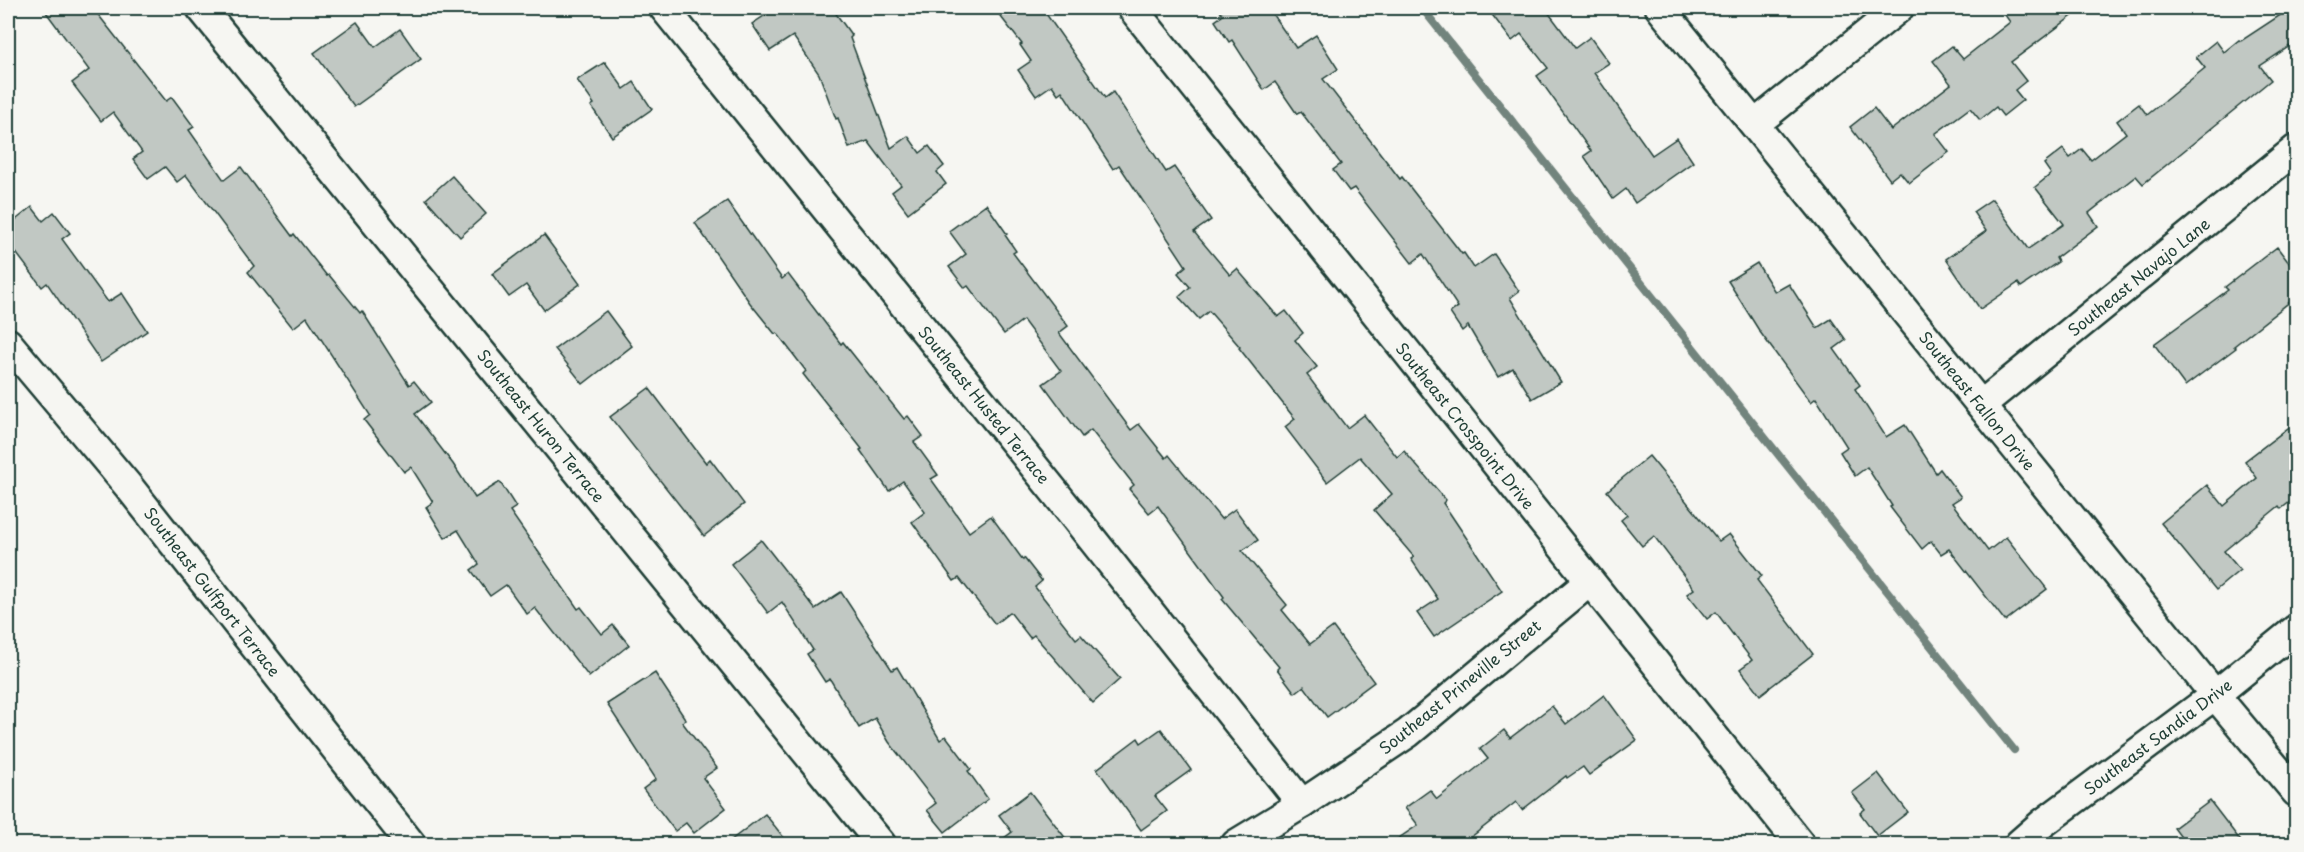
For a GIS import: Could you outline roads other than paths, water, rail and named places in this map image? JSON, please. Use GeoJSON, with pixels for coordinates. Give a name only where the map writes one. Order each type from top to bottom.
{"type":"FeatureCollection","features":[{"type":"Feature","properties":{"kind":"street","name":"Southeast Huron Terrace"},"geometry":{"type":"LineString","coordinates":[[201,8],[881,844]]}},
{"type":"Feature","properties":{"kind":"street","name":"Southeast Husted Terrace"},"geometry":{"type":"LineString","coordinates":[[664,8],[1047,482],[1302,804]]}},
{"type":"Feature","properties":{"kind":"street","name":"Southeast Crosspoint Drive"},"geometry":{"type":"LineString","coordinates":[[1132,8],[1800,844]]}},
{"type":"Feature","properties":{"kind":"street","name":"Southeast Fallon Drive"},"geometry":{"type":"LineString","coordinates":[[1660,8],[2296,792]]}},
{"type":"Feature","properties":{"kind":"street"},"geometry":{"type":"LineString","coordinates":[[1755,124],[1899,8]]}},
{"type":"Feature","properties":{"kind":"street","name":"Southeast Navajo Lane"},"geometry":{"type":"LineString","coordinates":[[1981,405],[2296,148]]}},
{"type":"Feature","properties":{"kind":"street","name":"Southeast Gulfport Terrace"},"geometry":{"type":"LineString","coordinates":[[8,343],[129,487],[411,844]]}},
{"type":"Feature","properties":{"kind":"street","name":"Southeast Prineville Street"},"geometry":{"type":"LineString","coordinates":[[1236,844],[1302,804],[1408,733],[1589,582]]}},
{"type":"Feature","properties":{"kind":"street","name":"Southeast Sandia Drive"},"geometry":{"type":"LineString","coordinates":[[2019,844],[2043,823],[2215,695],[2296,629]]}},
{"type":"Feature","properties":{"kind":"waterway"},"geometry":{"type":"LineString","coordinates":[[1422,8],[2014,750]]}}]}
